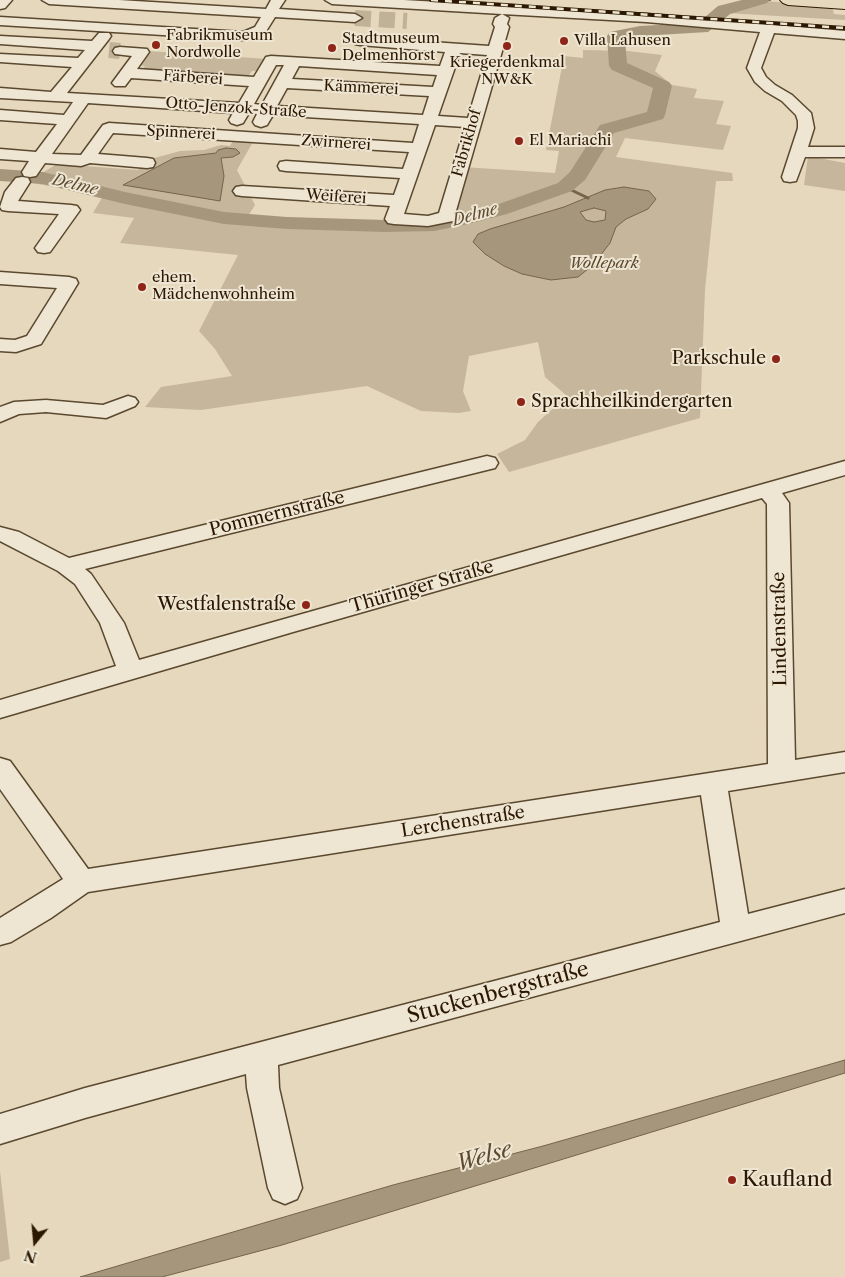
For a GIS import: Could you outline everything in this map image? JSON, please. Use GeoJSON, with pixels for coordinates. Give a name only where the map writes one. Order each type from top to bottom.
{"type":"FeatureCollection","features":[{"type":"Feature","properties":{"kind":"main road"},"geometry":{"type":"LineString","coordinates":[[788,0],[845,4]]}},
{"type":"Feature","properties":{"kind":"street"},"geometry":{"type":"LineString","coordinates":[[0,5],[5,0]]}},
{"type":"Feature","properties":{"kind":"street"},"geometry":{"type":"LineString","coordinates":[[49,0],[355,18]]}},
{"type":"Feature","properties":{"kind":"street"},"geometry":{"type":"LineString","coordinates":[[0,21],[244,36],[258,32],[278,0]]}},
{"type":"Feature","properties":{"kind":"street"},"geometry":{"type":"LineString","coordinates":[[332,0],[503,17],[704,22],[845,35]]}},
{"type":"Feature","properties":{"kind":"street"},"geometry":{"type":"LineString","coordinates":[[483,26],[503,17]]}},
{"type":"Feature","properties":{"kind":"street","name":"Fabrikhof"},"geometry":{"type":"LineString","coordinates":[[400,201],[394,219],[428,221],[446,218],[503,17]]}},
{"type":"Feature","properties":{"kind":"street"},"geometry":{"type":"LineString","coordinates":[[56,96],[83,63],[104,49],[111,28]]}},
{"type":"Feature","properties":{"kind":"street"},"geometry":{"type":"LineString","coordinates":[[768,28],[754,68],[760,79],[770,88],[788,98],[803,113],[806,128],[790,177]]}},
{"type":"Feature","properties":{"kind":"street"},"geometry":{"type":"LineString","coordinates":[[0,40],[142,52],[108,100]]}},
{"type":"Feature","properties":{"kind":"street"},"geometry":{"type":"LineString","coordinates":[[360,41],[494,51]]}},
{"type":"Feature","properties":{"kind":"street"},"geometry":{"type":"LineString","coordinates":[[400,201],[454,48]]}},
{"type":"Feature","properties":{"kind":"street"},"geometry":{"type":"LineString","coordinates":[[0,58],[83,63]]}},
{"type":"Feature","properties":{"kind":"street","name":"Kämmerei"},"geometry":{"type":"LineString","coordinates":[[259,82],[271,60],[447,71]]}},
{"type":"Feature","properties":{"kind":"street"},"geometry":{"type":"LineString","coordinates":[[253,137],[294,62]]}},
{"type":"Feature","properties":{"kind":"street","name":"Färberei"},"geometry":{"type":"LineString","coordinates":[[127,74],[259,82]]}},
{"type":"Feature","properties":{"kind":"street"},"geometry":{"type":"LineString","coordinates":[[228,136],[259,82]]}},
{"type":"Feature","properties":{"kind":"street","name":"Kämmerei"},"geometry":{"type":"LineString","coordinates":[[282,83],[439,92]]}},
{"type":"Feature","properties":{"kind":"street","name":"Otto-Jenzok-Straße"},"geometry":{"type":"LineString","coordinates":[[0,93],[472,123]]}},
{"type":"Feature","properties":{"kind":"street"},"geometry":{"type":"LineString","coordinates":[[44,248],[62,223],[4,205],[84,98]]}},
{"type":"Feature","properties":{"kind":"street"},"geometry":{"type":"LineString","coordinates":[[88,158],[128,101]]}},
{"type":"Feature","properties":{"kind":"street"},"geometry":{"type":"LineString","coordinates":[[0,115],[68,120]]}},
{"type":"Feature","properties":{"kind":"street","name":"Spinnerei"},"geometry":{"type":"LineString","coordinates":[[109,128],[253,137]]}},
{"type":"Feature","properties":{"kind":"street","name":"Zwirnerei"},"geometry":{"type":"LineString","coordinates":[[253,137],[418,148]]}},
{"type":"Feature","properties":{"kind":"street"},"geometry":{"type":"LineString","coordinates":[[273,193],[298,140]]}},
{"type":"Feature","properties":{"kind":"street"},"geometry":{"type":"LineString","coordinates":[[798,152],[845,152]]}},
{"type":"Feature","properties":{"kind":"street","name":"Spinnerei"},"geometry":{"type":"LineString","coordinates":[[0,154],[46,159],[81,161],[88,158],[147,163]]}},
{"type":"Feature","properties":{"kind":"street","name":"Weiferei"},"geometry":{"type":"LineString","coordinates":[[286,166],[410,174]]}},
{"type":"Feature","properties":{"kind":"street","name":"Weiferei"},"geometry":{"type":"LineString","coordinates":[[242,191],[400,201]]}},
{"type":"Feature","properties":{"kind":"street"},"geometry":{"type":"LineString","coordinates":[[0,278],[69,283],[34,340],[16,346],[0,345]]}},
{"type":"Feature","properties":{"kind":"street"},"geometry":{"type":"LineString","coordinates":[[0,416],[14,408],[46,406],[106,412],[128,402]]}},
{"type":"Feature","properties":{"kind":"street","name":"Pommernstraße"},"geometry":{"type":"LineString","coordinates":[[66,566],[487,462]]}},
{"type":"Feature","properties":{"kind":"street","name":"Thüringer Straße"},"geometry":{"type":"LineString","coordinates":[[0,709],[130,670],[845,468]]}},
{"type":"Feature","properties":{"kind":"street","name":"Lindenstraße"},"geometry":{"type":"LineString","coordinates":[[768,491],[778,503],[782,771]]}},
{"type":"Feature","properties":{"kind":"street"},"geometry":{"type":"LineString","coordinates":[[0,534],[11,537],[66,566],[83,579],[112,622],[130,670]]}},
{"type":"Feature","properties":{"kind":"street","name":"Lerchenstraße"},"geometry":{"type":"LineString","coordinates":[[0,933],[40,910],[81,882],[845,762]]}},
{"type":"Feature","properties":{"kind":"street"},"geometry":{"type":"LineString","coordinates":[[0,768],[81,882]]}},
{"type":"Feature","properties":{"kind":"street"},"geometry":{"type":"LineString","coordinates":[[713,784],[736,930]]}},
{"type":"Feature","properties":{"kind":"street","name":"Stuckenbergstraße"},"geometry":{"type":"LineString","coordinates":[[0,1129],[85,1104],[845,901]]}},
{"type":"Feature","properties":{"kind":"street"},"geometry":{"type":"LineString","coordinates":[[261,1057],[264,1088],[285,1188]]}},
{"type":"Feature","properties":{"kind":"green space"},"geometry":{"type":"Polygon","coordinates":[[[766,1],[832,7],[834,14],[845,15],[845,20],[726,13],[735,8],[766,1]]]}},
{"type":"Feature","properties":{"kind":"green space","name":"Wollepark"},"geometry":{"type":"Polygon","coordinates":[[[583,50],[628,51],[662,55],[655,71],[672,85],[697,89],[694,98],[724,101],[716,124],[731,126],[723,150],[625,138],[616,157],[732,173],[733,181],[716,181],[705,290],[700,418],[509,472],[497,454],[525,440],[538,422],[567,396],[545,377],[538,342],[469,356],[463,391],[471,411],[459,413],[421,411],[367,386],[201,410],[145,407],[161,387],[232,376],[215,349],[199,331],[238,255],[120,243],[134,218],[93,213],[103,196],[27,182],[57,164],[138,170],[151,159],[180,151],[204,150],[221,145],[230,146],[234,139],[254,140],[237,170],[255,205],[248,216],[387,223],[428,223],[448,218],[463,167],[555,173],[559,151],[546,150],[564,56],[583,58],[583,50]]]}},
{"type":"Feature","properties":{"kind":"green space"},"geometry":{"type":"Polygon","coordinates":[[[148,51],[268,59],[261,71],[252,71],[247,78],[141,71],[145,66],[137,65],[148,51]]]}},
{"type":"Feature","properties":{"kind":"green space"},"geometry":{"type":"Polygon","coordinates":[[[808,156],[845,163],[845,191],[804,185],[808,156]]]}},
{"type":"Feature","properties":{"kind":"green space"},"geometry":{"type":"Polygon","coordinates":[[[0,1171],[10,1259],[0,1262],[0,1171]]]}},
{"type":"Feature","properties":{"kind":"shaded area"},"geometry":{"type":"Polygon","coordinates":[[[754,0],[771,0],[728,10],[710,27],[704,29],[674,30],[674,28],[701,27],[720,10],[754,0]]]}},
{"type":"Feature","properties":{"kind":"shaded area"},"geometry":{"type":"Polygon","coordinates":[[[226,148],[236,149],[240,153],[233,157],[221,158],[224,176],[220,201],[123,185],[174,158],[216,153],[218,150],[226,148]]]}},
{"type":"Feature","properties":{"kind":"shaded area"},"geometry":{"type":"Polygon","coordinates":[[[624,187],[649,191],[656,199],[648,209],[626,219],[616,227],[610,243],[593,265],[578,277],[551,280],[522,274],[504,266],[485,254],[473,242],[478,234],[490,229],[564,207],[605,190],[624,187]],[[594,208],[580,212],[586,220],[594,222],[605,220],[606,211],[594,208]]]}},
{"type":"Feature","properties":{"kind":"shaded area"},"geometry":{"type":"Polygon","coordinates":[[[845,1060],[845,1073],[282,1245],[162,1277],[80,1277],[393,1185],[543,1146],[845,1060]]]}},
{"type":"Feature","properties":{"kind":"waterway","name":"Delme"},"geometry":{"type":"LineString","coordinates":[[0,175],[43,178],[125,198],[224,218],[287,223],[385,226],[434,225],[468,218],[500,210],[565,187],[578,176],[607,129],[656,115],[663,86],[618,66],[616,36],[640,31],[702,28],[724,10],[761,0]]}},
{"type":"Feature","properties":{"kind":"waterway"},"geometry":{"type":"LineString","coordinates":[[565,187],[588,198]]}},
{"type":"Feature","properties":{"kind":"tunnel"},"geometry":{"type":"LineString","coordinates":[[355,18],[407,21]]}},
{"type":"Feature","properties":{"kind":"tunnel"},"geometry":{"type":"LineString","coordinates":[[109,50],[120,51]]}},
{"type":"Feature","properties":{"kind":"railway"},"geometry":{"type":"LineString","coordinates":[[431,0],[845,28]]}},
{"type":"Feature","properties":{"kind":"place","name":"Villa Lahusen"},"geometry":{"type":"Point","coordinates":[564,41]}},
{"type":"Feature","properties":{"kind":"place","name":"Fabrikmuseum Nordwolle"},"geometry":{"type":"Point","coordinates":[156,45]}},
{"type":"Feature","properties":{"kind":"place","name":"Kriegerdenkmal NW&K"},"geometry":{"type":"Point","coordinates":[507,46]}},
{"type":"Feature","properties":{"kind":"place","name":"Stadtmuseum Delmenhorst"},"geometry":{"type":"Point","coordinates":[332,48]}},
{"type":"Feature","properties":{"kind":"place","name":"El Mariachi"},"geometry":{"type":"Point","coordinates":[519,141]}},
{"type":"Feature","properties":{"kind":"place","name":"ehem. Mädchenwohnheim"},"geometry":{"type":"Point","coordinates":[142,287]}},
{"type":"Feature","properties":{"kind":"place","name":"Parkschule"},"geometry":{"type":"Point","coordinates":[776,359]}},
{"type":"Feature","properties":{"kind":"place","name":"Sprachheilkindergarten"},"geometry":{"type":"Point","coordinates":[521,402]}},
{"type":"Feature","properties":{"kind":"place","name":"Westfalenstraße"},"geometry":{"type":"Point","coordinates":[306,605]}},
{"type":"Feature","properties":{"kind":"place","name":"Kaufland"},"geometry":{"type":"Point","coordinates":[732,1180]}},
{"type":"Feature","properties":{"kind":"water label","name":"Welse"},"geometry":{"type":"Point","coordinates":[484,1157]}}]}
